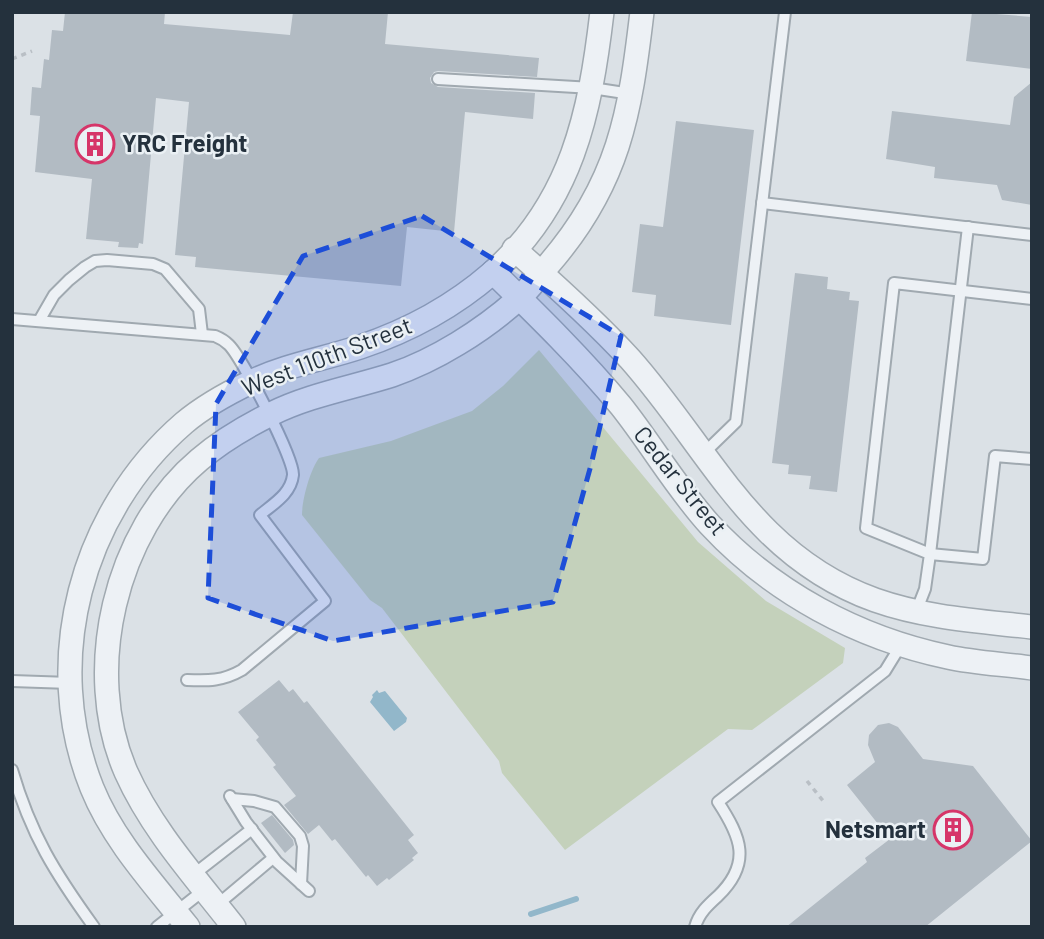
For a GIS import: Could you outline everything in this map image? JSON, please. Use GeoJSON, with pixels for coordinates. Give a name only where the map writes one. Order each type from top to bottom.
{"type":"FeatureCollection","features":[{"type":"Feature","properties":{"kind":"street","name":"West 110th Street"},"geometry":{"type":"LineString","coordinates":[[182,920],[130,854],[108,820],[92,788],[76,737],[69,683],[73,622],[95,545],[117,502],[145,462],[185,422],[252,382],[286,367],[361,347],[398,333],[458,299],[493,272],[514,250],[536,226],[561,187],[580,137],[592,88],[603,12]]}},
{"type":"Feature","properties":{"kind":"street","name":"West 110th Street"},"geometry":{"type":"LineString","coordinates":[[234,927],[154,824],[118,752],[108,701],[107,669],[112,622],[126,569],[151,516],[172,489],[197,461],[228,438],[297,402],[396,373],[471,334],[519,298],[575,234],[601,190],[621,140],[631,94],[642,12]]}},
{"type":"Feature","properties":{"kind":"street","name":"Cedar Street"},"geometry":{"type":"LineString","coordinates":[[514,250],[541,272],[630,360],[702,455],[759,524],[775,541],[816,571],[873,599],[916,612],[1032,627]]}},
{"type":"Feature","properties":{"kind":"street","name":"Cedar Street"},"geometry":{"type":"LineString","coordinates":[[493,272],[620,406],[709,524],[782,587],[824,613],[901,645],[950,658],[1032,668]]}},
{"type":"Feature","properties":{"kind":"street"},"geometry":{"type":"LineString","coordinates":[[901,645],[916,612]]}},
{"type":"Feature","properties":{"kind":"lane"},"geometry":{"type":"LineString","coordinates":[[702,455],[736,422],[785,12]]}},
{"type":"Feature","properties":{"kind":"lane"},"geometry":{"type":"LineString","coordinates":[[438,79],[592,88],[631,94]]}},
{"type":"Feature","properties":{"kind":"lane"},"geometry":{"type":"LineString","coordinates":[[762,203],[1032,235]]}},
{"type":"Feature","properties":{"kind":"lane"},"geometry":{"type":"LineString","coordinates":[[916,612],[925,589],[930,554],[968,228]]}},
{"type":"Feature","properties":{"kind":"lane"},"geometry":{"type":"LineString","coordinates":[[39,321],[54,295],[69,280],[95,261],[107,260],[153,264],[165,269],[199,309],[202,334]]}},
{"type":"Feature","properties":{"kind":"lane"},"geometry":{"type":"LineString","coordinates":[[1032,299],[894,283],[866,528],[930,554],[983,559],[995,456],[1032,459]]}},
{"type":"Feature","properties":{"kind":"lane"},"geometry":{"type":"LineString","coordinates":[[12,319],[215,336],[229,345],[252,382],[289,456],[293,473],[289,490],[260,515],[325,601],[242,670],[228,678],[215,681],[187,680]]}},
{"type":"Feature","properties":{"kind":"lane"},"geometry":{"type":"LineString","coordinates":[[695,927],[702,910],[732,882],[738,862],[740,846],[734,826],[718,802],[886,671],[901,645]]}},
{"type":"Feature","properties":{"kind":"lane"},"geometry":{"type":"LineString","coordinates":[[12,681],[69,683]]}},
{"type":"Feature","properties":{"kind":"lane"},"geometry":{"type":"LineString","coordinates":[[12,771],[35,835],[57,875],[94,927]]}},
{"type":"Feature","properties":{"kind":"lane"},"geometry":{"type":"LineString","coordinates":[[231,796],[275,807],[300,836],[305,888],[273,858],[252,830],[231,796]]}},
{"type":"Feature","properties":{"kind":"lane"},"geometry":{"type":"LineString","coordinates":[[157,927],[182,920],[252,830]]}},
{"type":"Feature","properties":{"kind":"lane"},"geometry":{"type":"LineString","coordinates":[[205,889],[273,858]]}},
{"type":"Feature","properties":{"kind":"path"},"geometry":{"type":"LineString","coordinates":[[12,59],[32,51]]}},
{"type":"Feature","properties":{"kind":"path"},"geometry":{"type":"LineString","coordinates":[[807,781],[824,802]]}},
{"type":"Feature","properties":{"kind":"highlighted area"},"geometry":{"type":"Polygon","coordinates":[[[422,216],[621,336],[591,465],[553,602],[333,641],[208,598],[216,404],[303,256],[422,216]]]}},
{"type":"Feature","properties":{"kind":"green space"},"geometry":{"type":"Polygon","coordinates":[[[539,350],[698,542],[766,601],[845,648],[843,663],[752,730],[728,729],[565,850],[502,773],[499,761],[382,608],[370,600],[302,515],[307,485],[319,458],[391,441],[472,411],[503,386],[539,350]]]}},
{"type":"Feature","properties":{"kind":"water"},"geometry":{"type":"Polygon","coordinates":[[[377,690],[379,693],[385,691],[407,718],[406,722],[394,731],[370,702],[377,690]]]}},
{"type":"Feature","properties":{"kind":"building"},"geometry":{"type":"Polygon","coordinates":[[[65,12],[165,12],[164,24],[290,35],[293,12],[388,12],[385,44],[539,58],[537,77],[438,71],[430,78],[431,83],[438,87],[535,93],[533,119],[465,112],[454,232],[407,227],[401,286],[195,267],[196,257],[175,255],[189,102],[156,98],[143,244],[139,243],[138,248],[118,247],[119,242],[86,239],[92,179],[35,172],[40,116],[30,115],[32,87],[41,88],[44,59],[49,60],[52,30],[63,31],[65,12]]]}},
{"type":"Feature","properties":{"kind":"building"},"geometry":{"type":"Polygon","coordinates":[[[972,12],[1032,17],[1032,69],[966,61],[972,12]]]}},
{"type":"Feature","properties":{"kind":"building"},"geometry":{"type":"Polygon","coordinates":[[[1032,82],[1032,205],[1002,200],[997,185],[934,178],[935,167],[886,159],[892,111],[1010,125],[1014,97],[1032,82]]]}},
{"type":"Feature","properties":{"kind":"building"},"geometry":{"type":"Polygon","coordinates":[[[676,121],[754,130],[731,325],[654,316],[656,295],[632,292],[640,224],[663,227],[676,121]]]}},
{"type":"Feature","properties":{"kind":"building"},"geometry":{"type":"Polygon","coordinates":[[[795,273],[828,277],[827,289],[850,292],[849,300],[859,301],[837,492],[809,489],[811,476],[788,474],[789,465],[772,463],[795,273]]]}},
{"type":"Feature","properties":{"kind":"building"},"geometry":{"type":"Polygon","coordinates":[[[279,680],[289,692],[293,689],[304,703],[307,701],[414,835],[408,840],[418,853],[412,858],[414,860],[389,880],[387,878],[377,886],[319,825],[308,834],[284,805],[296,796],[256,740],[259,737],[238,712],[279,680]]]}},
{"type":"Feature","properties":{"kind":"building","name":"Netsmart"},"geometry":{"type":"Polygon","coordinates":[[[889,723],[898,727],[923,759],[973,766],[1032,841],[925,927],[786,927],[867,862],[865,858],[890,839],[847,785],[875,762],[868,745],[869,735],[878,725],[889,723]]]}},
{"type":"Feature","properties":{"kind":"building"},"geometry":{"type":"Polygon","coordinates":[[[272,815],[293,840],[294,845],[285,853],[261,823],[272,815]]]}},
{"type":"Feature","properties":{"kind":"waterway"},"geometry":{"type":"LineString","coordinates":[[531,914],[576,899]]}},
{"type":"Feature","properties":{"kind":"place","name":"YRC Freight"},"geometry":{"type":"Point","coordinates":[95,144]}},
{"type":"Feature","properties":{"kind":"place","name":"Netsmart"},"geometry":{"type":"Point","coordinates":[953,830]}}]}
